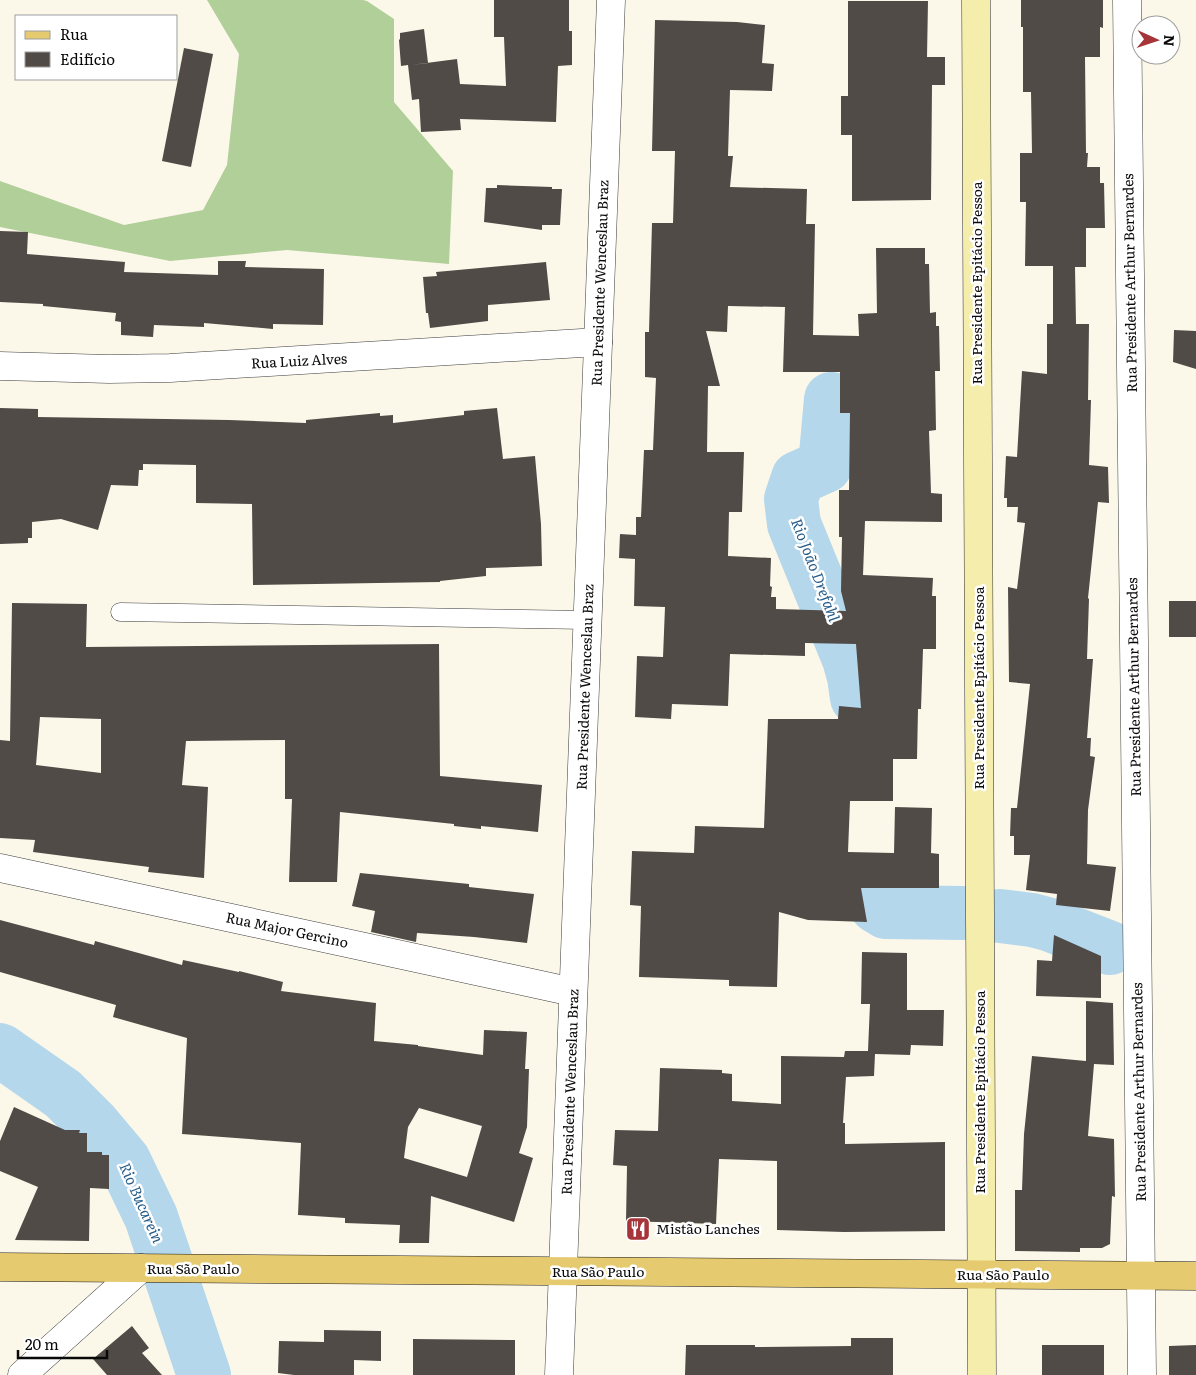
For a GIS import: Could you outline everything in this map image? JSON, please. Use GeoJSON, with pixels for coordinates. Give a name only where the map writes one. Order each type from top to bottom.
{"type":"FeatureCollection","features":[{"type":"Feature","properties":{"kind":"main road","name":"Rua São Paulo"},"geometry":{"type":"LineString","coordinates":[[0,1267],[1196,1276]]}},
{"type":"Feature","properties":{"kind":"street","name":"Rua Presidente Wenceslau Braz"},"geometry":{"type":"LineString","coordinates":[[559,1375],[611,0]]}},
{"type":"Feature","properties":{"kind":"street","name":"Rua Presidente Epitácio Pessoa"},"geometry":{"type":"LineString","coordinates":[[976,0],[982,1375]]}},
{"type":"Feature","properties":{"kind":"street","name":"Rua Presidente Arthur Bernardes"},"geometry":{"type":"LineString","coordinates":[[1127,0],[1142,1375]]}},
{"type":"Feature","properties":{"kind":"street","name":"Rua Luiz Alves"},"geometry":{"type":"LineString","coordinates":[[0,366],[109,369],[170,368],[598,342]]}},
{"type":"Feature","properties":{"kind":"street","name":"Rua Major Gercino"},"geometry":{"type":"LineString","coordinates":[[0,868],[573,992]]}},
{"type":"Feature","properties":{"kind":"street"},"geometry":{"type":"LineString","coordinates":[[22,1375],[142,1268]]}},
{"type":"Feature","properties":{"kind":"lane"},"geometry":{"type":"LineString","coordinates":[[120,612],[587,620]]}},
{"type":"Feature","properties":{"kind":"green space"},"geometry":{"type":"Polygon","coordinates":[[[207,0],[363,0],[394,19],[394,102],[453,171],[449,264],[287,250],[170,261],[0,227],[0,181],[124,225],[203,210],[227,165],[239,54],[207,0]]]}},
{"type":"Feature","properties":{"kind":"building"},"geometry":{"type":"Polygon","coordinates":[[[494,0],[569,0],[569,31],[572,31],[572,65],[558,66],[556,122],[460,119],[461,130],[421,132],[419,99],[412,100],[408,65],[401,66],[400,33],[424,29],[428,63],[457,59],[460,84],[506,86],[504,37],[494,37],[494,0]]]}},
{"type":"Feature","properties":{"kind":"building"},"geometry":{"type":"Polygon","coordinates":[[[1021,0],[1103,0],[1103,28],[1100,27],[1100,57],[1085,57],[1087,167],[1100,167],[1100,183],[1104,183],[1105,228],[1086,228],[1086,267],[1075,267],[1076,324],[1089,324],[1088,400],[1091,400],[1089,465],[1108,467],[1109,503],[1098,502],[1088,598],[1087,659],[1093,659],[1087,738],[1091,738],[1090,756],[1095,757],[1088,810],[1087,864],[1116,867],[1110,911],[1056,905],[1057,894],[1026,890],[1030,855],[1014,855],[1014,836],[1010,836],[1011,808],[1017,808],[1030,684],[1009,682],[1008,587],[1017,589],[1025,523],[1017,522],[1018,507],[1007,507],[1007,498],[1004,498],[1006,456],[1017,457],[1022,371],[1047,374],[1047,324],[1053,324],[1053,266],[1025,266],[1026,202],[1020,202],[1020,153],[1032,153],[1031,92],[1023,92],[1021,0]]]}},
{"type":"Feature","properties":{"kind":"building"},"geometry":{"type":"Polygon","coordinates":[[[848,1],[928,1],[927,57],[945,57],[945,85],[932,85],[931,200],[852,201],[852,135],[841,135],[841,96],[848,96],[848,1]]]}},
{"type":"Feature","properties":{"kind":"building"},"geometry":{"type":"Polygon","coordinates":[[[655,20],[737,22],[765,25],[762,63],[774,64],[772,91],[730,90],[728,156],[733,156],[730,187],[807,189],[806,224],[815,224],[813,335],[859,336],[858,314],[877,313],[876,248],[925,248],[925,264],[929,264],[930,313],[936,312],[936,326],[939,326],[940,371],[935,371],[936,430],[929,431],[931,493],[942,494],[942,522],[865,521],[863,575],[933,578],[932,596],[936,596],[936,649],[923,649],[921,709],[918,709],[917,759],[893,759],[893,801],[850,801],[848,852],[894,853],[895,807],[932,808],[931,853],[939,854],[939,888],[861,888],[867,922],[808,920],[779,912],[777,987],[729,986],[729,980],[639,977],[641,906],[630,905],[632,851],[694,853],[695,826],[764,828],[768,719],[838,719],[839,706],[861,708],[856,644],[805,643],[805,656],[730,654],[728,706],[672,704],[671,719],[635,717],[637,656],[663,657],[665,607],[634,606],[635,559],[619,558],[620,534],[636,535],[636,517],[641,517],[644,450],[653,450],[656,378],[645,377],[645,332],[649,332],[652,223],[673,223],[675,151],[652,151],[655,20]],[[728,306],[727,332],[706,331],[720,386],[708,386],[707,452],[744,452],[742,512],[729,512],[728,556],[771,558],[771,597],[776,597],[776,609],[846,611],[841,591],[842,537],[839,537],[839,490],[849,490],[850,413],[840,413],[840,372],[783,372],[785,307],[728,306]]]}},
{"type":"Feature","properties":{"kind":"building"},"geometry":{"type":"Polygon","coordinates":[[[184,48],[213,54],[191,167],[162,161],[184,48]]]}},
{"type":"Feature","properties":{"kind":"building"},"geometry":{"type":"Polygon","coordinates":[[[497,185],[562,189],[560,225],[542,225],[542,230],[484,222],[486,188],[497,188],[497,185]]]}},
{"type":"Feature","properties":{"kind":"building"},"geometry":{"type":"Polygon","coordinates":[[[0,231],[28,232],[27,254],[125,262],[124,272],[218,275],[218,261],[246,261],[245,267],[324,269],[323,325],[273,324],[273,329],[204,323],[204,327],[154,325],[153,337],[121,335],[121,322],[115,321],[116,313],[43,306],[43,304],[0,302],[0,231]]]}},
{"type":"Feature","properties":{"kind":"building"},"geometry":{"type":"Polygon","coordinates":[[[546,262],[550,300],[488,305],[488,321],[430,328],[428,313],[426,313],[423,277],[437,276],[436,272],[546,262]]]}},
{"type":"Feature","properties":{"kind":"building"},"geometry":{"type":"Polygon","coordinates":[[[1174,330],[1196,331],[1196,369],[1173,362],[1174,330]]]}},
{"type":"Feature","properties":{"kind":"building"},"geometry":{"type":"Polygon","coordinates":[[[0,408],[38,409],[38,417],[306,423],[306,420],[380,413],[380,416],[393,415],[393,423],[464,415],[464,411],[497,408],[503,459],[535,456],[541,524],[542,566],[486,568],[486,576],[440,582],[253,585],[252,504],[196,503],[196,465],[143,464],[143,470],[139,470],[138,486],[111,485],[98,530],[61,519],[32,522],[32,538],[28,538],[28,543],[0,544],[0,408]]]}},
{"type":"Feature","properties":{"kind":"building"},"geometry":{"type":"Polygon","coordinates":[[[1169,601],[1196,601],[1196,637],[1169,637],[1169,601]]]}},
{"type":"Feature","properties":{"kind":"building"},"geometry":{"type":"Polygon","coordinates":[[[12,603],[87,604],[86,647],[439,644],[440,776],[542,785],[538,832],[481,826],[481,829],[454,826],[454,824],[340,812],[337,882],[289,882],[292,799],[285,799],[285,740],[186,741],[182,785],[208,787],[204,878],[148,872],[149,867],[33,852],[35,840],[0,838],[0,740],[10,741],[12,603]],[[40,717],[36,765],[101,773],[101,719],[40,717]]]}},
{"type":"Feature","properties":{"kind":"building"},"geometry":{"type":"Polygon","coordinates":[[[360,873],[469,884],[469,887],[534,894],[527,943],[417,933],[416,942],[371,932],[375,911],[352,906],[360,873]]]}},
{"type":"Feature","properties":{"kind":"building"},"geometry":{"type":"Polygon","coordinates":[[[0,920],[94,945],[95,941],[182,965],[183,960],[283,982],[281,991],[376,1003],[374,1041],[418,1045],[483,1055],[484,1030],[527,1032],[525,1069],[529,1069],[527,1127],[519,1153],[533,1158],[514,1222],[431,1196],[429,1243],[399,1243],[400,1225],[345,1223],[345,1218],[298,1215],[301,1143],[182,1134],[187,1038],[113,1017],[116,1005],[0,972],[0,920]],[[419,1108],[408,1127],[404,1158],[467,1177],[482,1126],[419,1108]]]}},
{"type":"Feature","properties":{"kind":"building"},"geometry":{"type":"Polygon","coordinates":[[[1054,935],[1101,956],[1101,998],[1036,996],[1037,960],[1052,961],[1054,935]]]}},
{"type":"Feature","properties":{"kind":"building"},"geometry":{"type":"Polygon","coordinates":[[[862,952],[907,953],[907,1010],[944,1010],[943,1046],[911,1045],[910,1055],[875,1054],[874,1076],[846,1077],[843,1123],[845,1123],[845,1144],[945,1142],[945,1231],[844,1232],[777,1230],[777,1161],[719,1159],[716,1224],[626,1221],[627,1166],[613,1165],[615,1130],[658,1131],[660,1068],[722,1070],[722,1073],[732,1074],[732,1101],[781,1104],[781,1056],[844,1057],[845,1051],[868,1051],[870,1004],[861,1004],[862,952]]]}},
{"type":"Feature","properties":{"kind":"building"},"geometry":{"type":"Polygon","coordinates":[[[1086,1001],[1113,1003],[1114,1065],[1094,1064],[1088,1136],[1114,1139],[1115,1197],[1112,1196],[1110,1244],[1102,1248],[1080,1248],[1080,1252],[1015,1251],[1015,1190],[1022,1190],[1024,1134],[1032,1056],[1086,1061],[1086,1001]]]}},
{"type":"Feature","properties":{"kind":"building"},"geometry":{"type":"Polygon","coordinates":[[[14,1107],[65,1130],[80,1130],[79,1133],[87,1133],[87,1152],[102,1152],[102,1155],[109,1155],[109,1189],[90,1188],[89,1241],[15,1240],[38,1187],[0,1171],[0,1141],[14,1107]]]}},
{"type":"Feature","properties":{"kind":"building"},"geometry":{"type":"Polygon","coordinates":[[[132,1326],[149,1348],[142,1353],[162,1375],[107,1375],[93,1359],[132,1326]]]}},
{"type":"Feature","properties":{"kind":"building"},"geometry":{"type":"Polygon","coordinates":[[[324,1330],[381,1331],[381,1361],[354,1360],[354,1375],[294,1375],[278,1373],[279,1341],[324,1342],[324,1330]]]}},
{"type":"Feature","properties":{"kind":"building"},"geometry":{"type":"Polygon","coordinates":[[[851,1338],[893,1338],[893,1375],[685,1375],[686,1345],[755,1345],[755,1347],[851,1346],[851,1338]]]}},
{"type":"Feature","properties":{"kind":"building"},"geometry":{"type":"Polygon","coordinates":[[[413,1339],[515,1340],[515,1375],[413,1375],[413,1339]]]}},
{"type":"Feature","properties":{"kind":"building"},"geometry":{"type":"Polygon","coordinates":[[[1042,1345],[1104,1345],[1104,1375],[1042,1375],[1042,1345]]]}},
{"type":"Feature","properties":{"kind":"building"},"geometry":{"type":"Polygon","coordinates":[[[1196,1345],[1196,1375],[1169,1375],[1169,1346],[1196,1345]]]}},
{"type":"Feature","properties":{"kind":"waterway","name":"Rio João Drefahl"},"geometry":{"type":"LineString","coordinates":[[831,399],[825,466],[798,478],[791,499],[794,524],[849,659],[857,698]]}},
{"type":"Feature","properties":{"kind":"waterway","name":"Rio João Drefahl"},"geometry":{"type":"LineString","coordinates":[[876,906],[886,912],[963,913]]}},
{"type":"Feature","properties":{"kind":"waterway","name":"Rio João Drefahl"},"geometry":{"type":"LineString","coordinates":[[1000,916],[1032,920],[1051,925],[1110,948]]}},
{"type":"Feature","properties":{"kind":"waterway","name":"Rio Bucarein"},"geometry":{"type":"LineString","coordinates":[[0,1050],[63,1094],[92,1123],[124,1161],[151,1217],[204,1375]]}},
{"type":"Feature","properties":{"kind":"place","name":"Mistão Lanches"},"geometry":{"type":"Point","coordinates":[638,1229]}}]}
